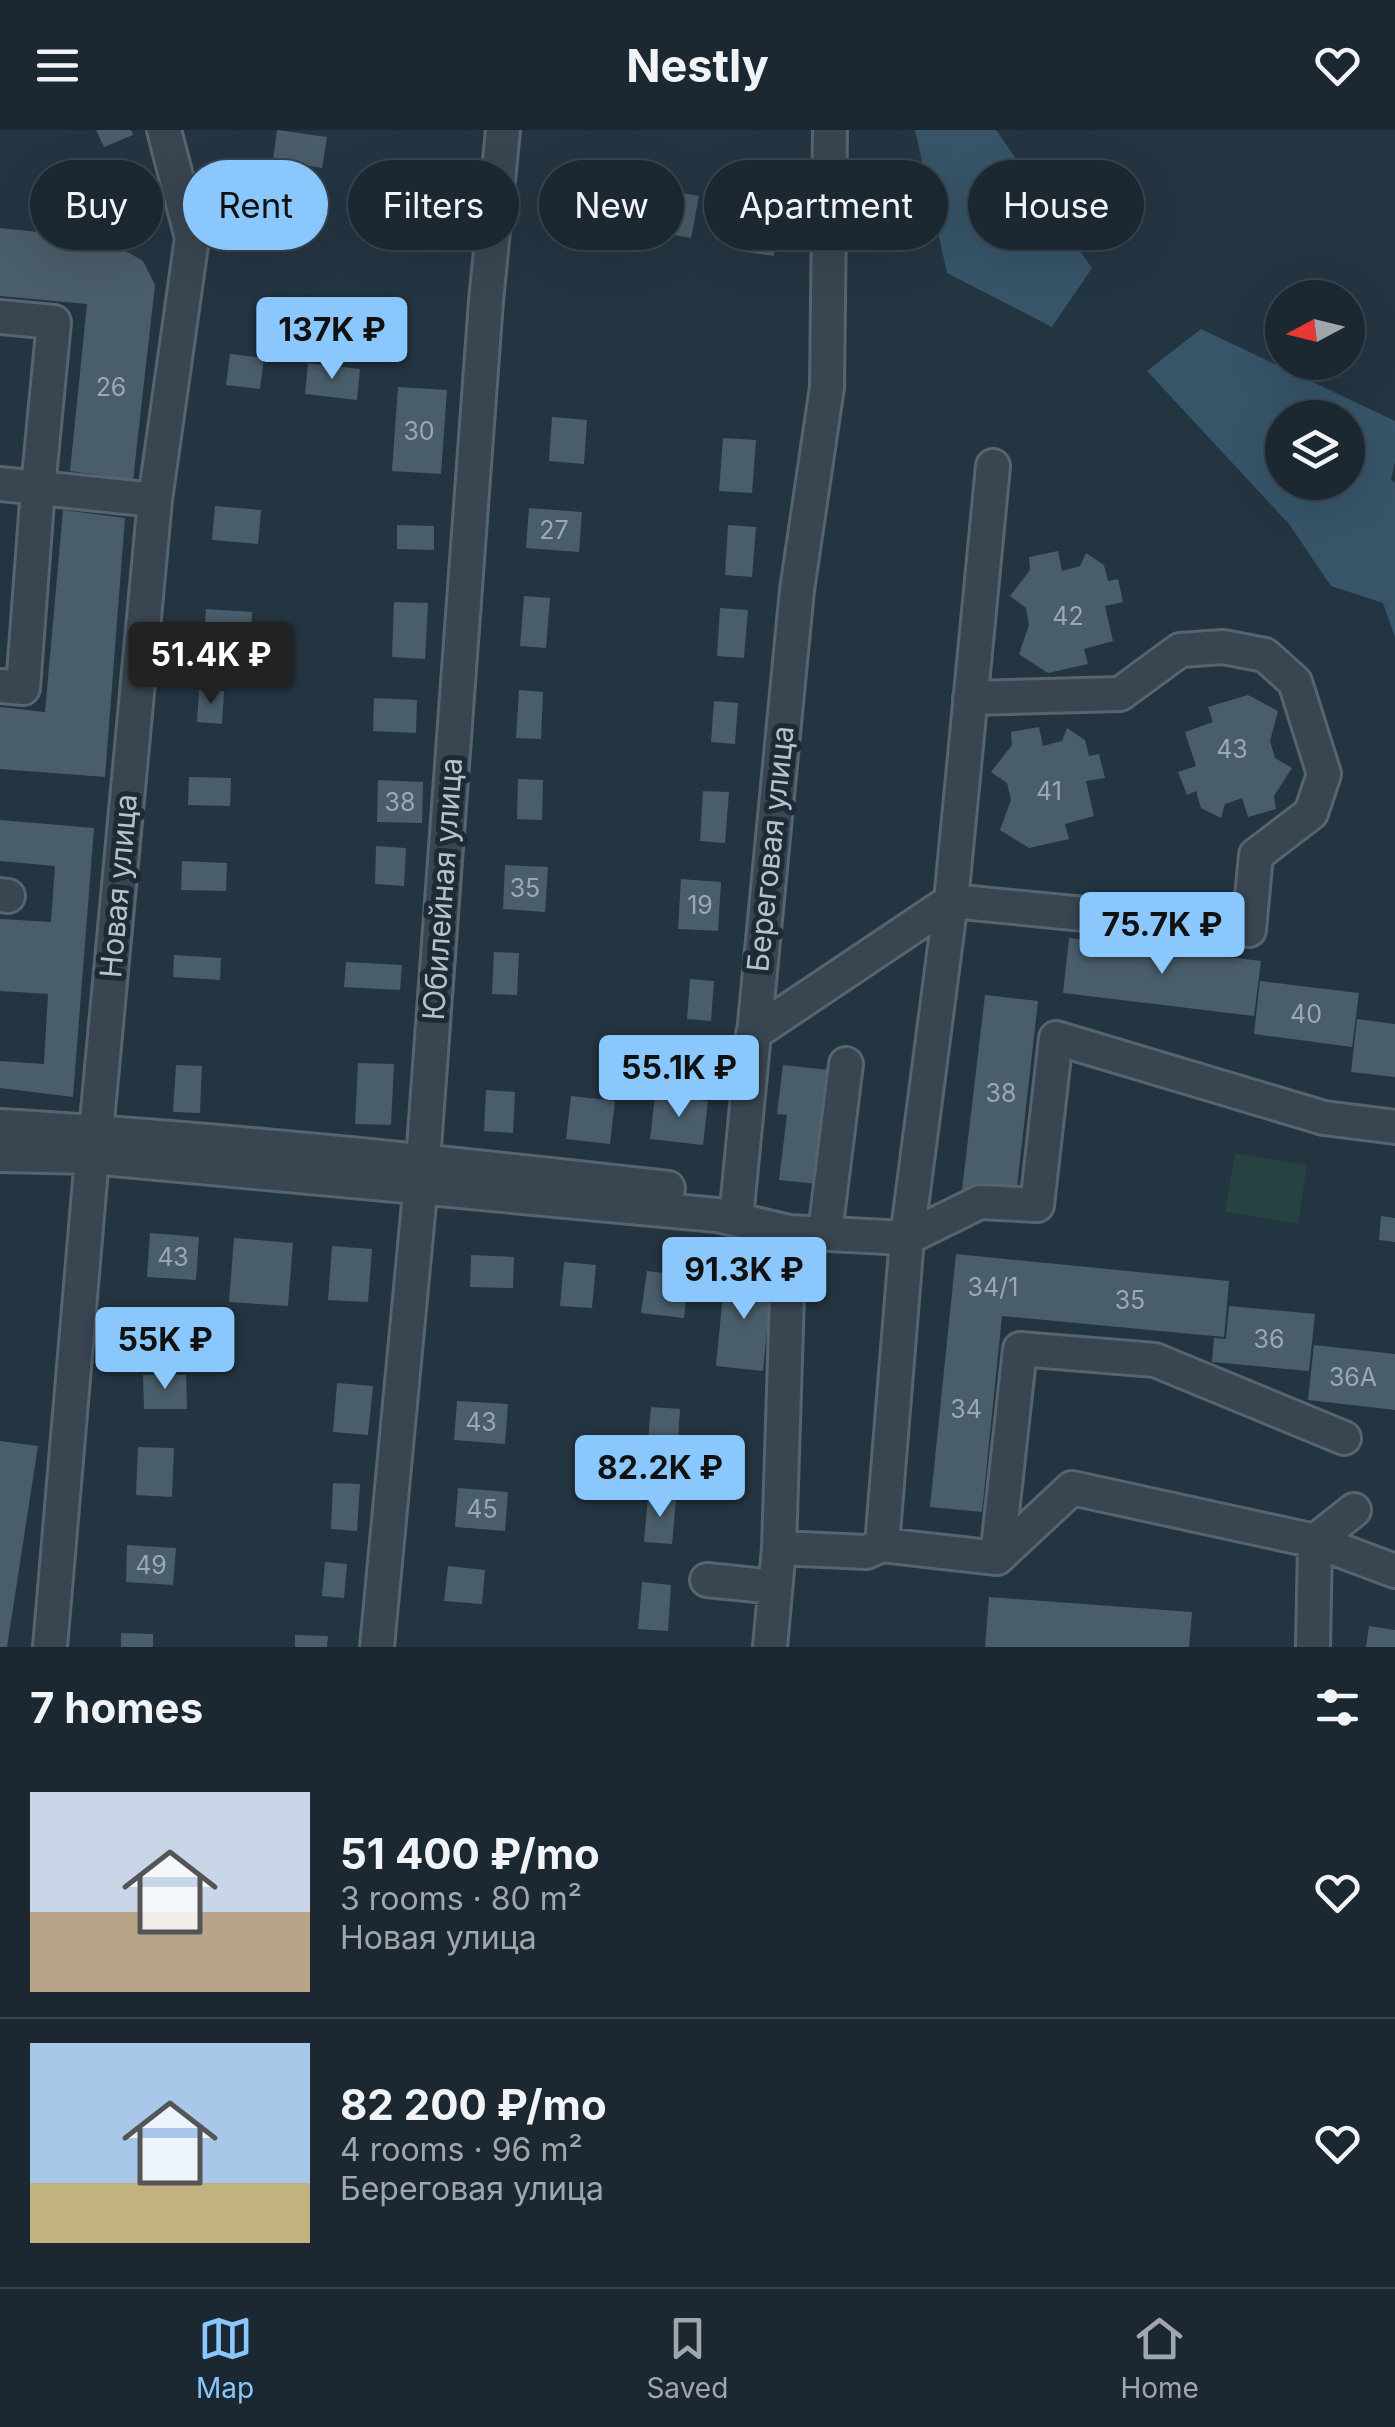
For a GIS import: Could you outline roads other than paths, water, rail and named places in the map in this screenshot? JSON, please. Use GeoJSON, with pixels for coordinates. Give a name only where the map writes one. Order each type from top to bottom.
{"type":"FeatureCollection","features":[{"type":"Feature","properties":{"kind":"street","name":"Новая улица"},"geometry":{"type":"LineString","coordinates":[[50,1647],[155,500],[192,238],[164,130]]}},
{"type":"Feature","properties":{"kind":"street","name":"Юбилейная улица"},"geometry":{"type":"LineString","coordinates":[[378,1647],[421,1174],[486,300],[503,130]]}},
{"type":"Feature","properties":{"kind":"street","name":"Береговая улица"},"geometry":{"type":"LineString","coordinates":[[738,1207],[797,590],[826,387],[830,130]]}},
{"type":"Feature","properties":{"kind":"street"},"geometry":{"type":"LineString","coordinates":[[0,317],[54,322],[23,688],[0,686]]}},
{"type":"Feature","properties":{"kind":"street"},"geometry":{"type":"LineString","coordinates":[[882,1545],[907,1238],[951,901],[993,466]]}},
{"type":"Feature","properties":{"kind":"street"},"geometry":{"type":"LineString","coordinates":[[0,484],[155,500]]}},
{"type":"Feature","properties":{"kind":"street"},"geometry":{"type":"LineString","coordinates":[[753,1034],[951,901],[1248,930],[1256,855],[1311,813],[1324,774],[1295,682],[1265,655],[1223,646],[1180,650],[1120,694],[970,698]]}},
{"type":"Feature","properties":{"kind":"street"},"geometry":{"type":"LineString","coordinates":[[0,1126],[94,1144],[738,1207],[788,1232],[907,1238],[980,1202],[1036,1205],[1056,1038],[1324,1118],[1395,1127]]}},
{"type":"Feature","properties":{"kind":"street"},"geometry":{"type":"LineString","coordinates":[[825,1233],[846,1064]]}},
{"type":"Feature","properties":{"kind":"street"},"geometry":{"type":"LineString","coordinates":[[0,1155],[94,1144]]}},
{"type":"Feature","properties":{"kind":"street"},"geometry":{"type":"LineString","coordinates":[[770,1647],[780,1548],[788,1232]]}},
{"type":"Feature","properties":{"kind":"street"},"geometry":{"type":"LineString","coordinates":[[997,1558],[1020,1349],[1155,1360],[1344,1438]]}},
{"type":"Feature","properties":{"kind":"street"},"geometry":{"type":"LineString","coordinates":[[780,1548],[866,1552],[882,1545],[997,1558],[1072,1488],[1315,1541],[1395,1570]]}},
{"type":"Feature","properties":{"kind":"street"},"geometry":{"type":"LineString","coordinates":[[1315,1541],[1354,1510]]}},
{"type":"Feature","properties":{"kind":"street"},"geometry":{"type":"LineString","coordinates":[[1313,1647],[1315,1541]]}},
{"type":"Feature","properties":{"kind":"street"},"geometry":{"type":"LineString","coordinates":[[707,1580],[776,1587]]}},
{"type":"Feature","properties":{"kind":"water"},"geometry":{"type":"Polygon","coordinates":[[[915,130],[996,130],[1017,160],[968,160],[968,250],[1079,250],[1092,268],[1052,327],[947,273],[942,250],[948,250],[948,160],[922,160],[915,130]]]}},
{"type":"Feature","properties":{"kind":"water"},"geometry":{"type":"Polygon","coordinates":[[[1201,329],[1265,359],[1265,380],[1309,380],[1351,400],[1265,400],[1265,498],[1147,371],[1201,329]]]}},
{"type":"Feature","properties":{"kind":"water"},"geometry":{"type":"Polygon","coordinates":[[[1365,407],[1395,421],[1391,480],[1395,483],[1395,637],[1383,603],[1331,586],[1289,524],[1267,500],[1365,500],[1365,407]]]}}]}
